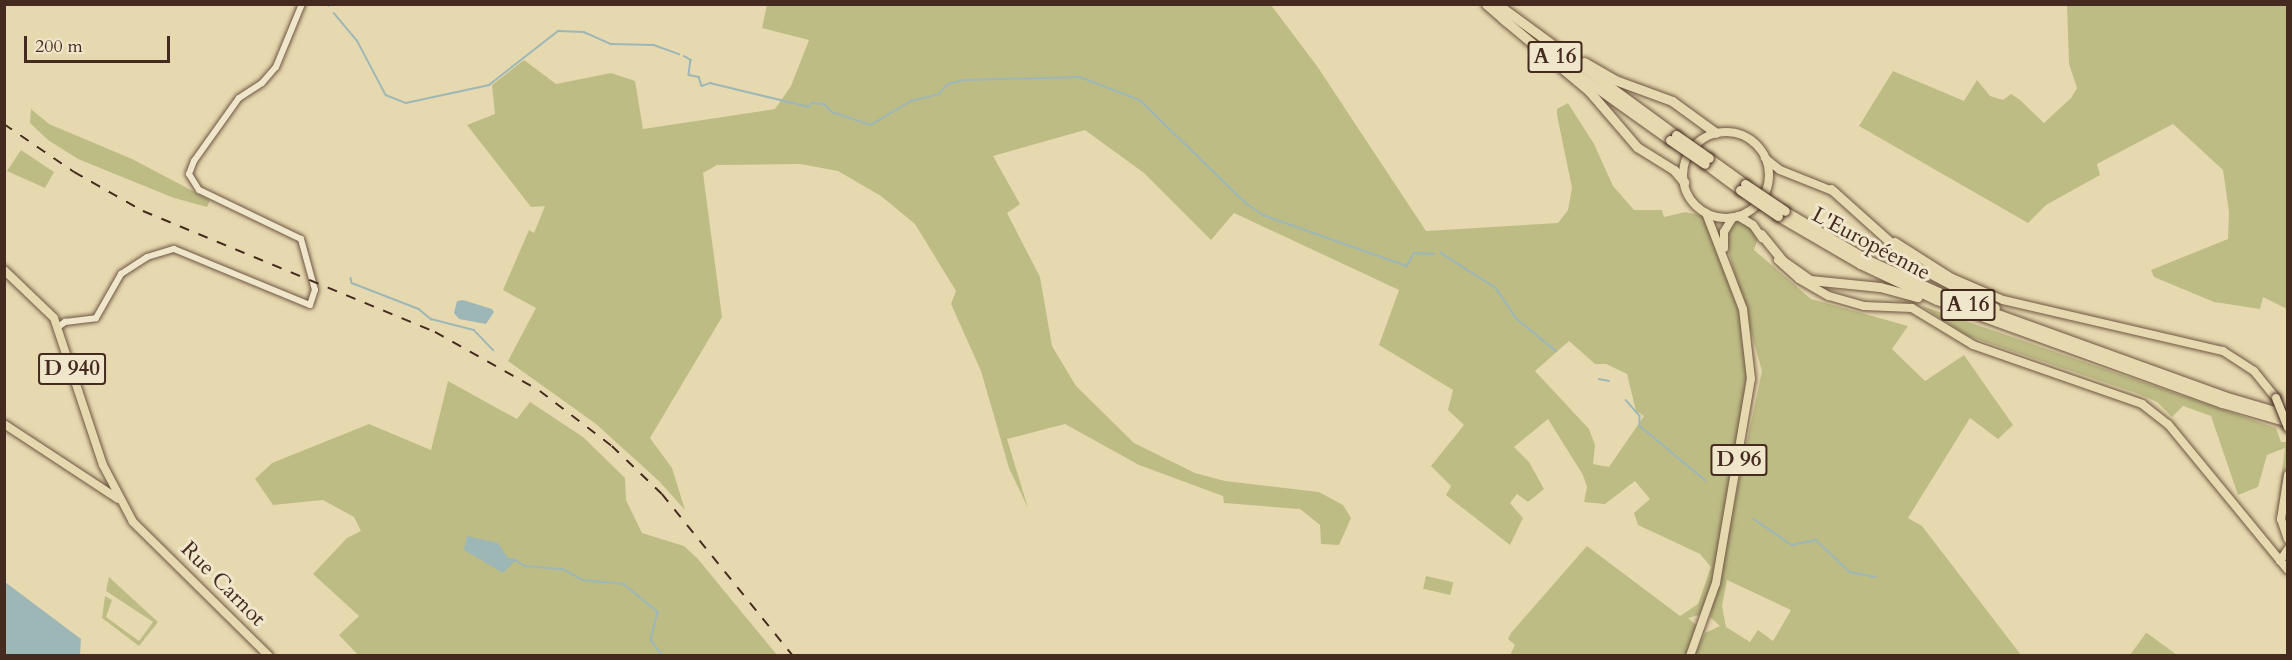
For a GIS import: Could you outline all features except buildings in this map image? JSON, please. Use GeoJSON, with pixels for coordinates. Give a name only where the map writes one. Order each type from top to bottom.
{"type":"FeatureCollection","features":[{"type":"Feature","properties":{"kind":"highway","name":"L'Européenne"},"geometry":{"type":"LineString","coordinates":[[1486,4],[1502,18],[1743,187],[1860,264],[1952,306],[2222,403],[2288,422]]}},
{"type":"Feature","properties":{"kind":"highway","name":"L'Européenne"},"geometry":{"type":"LineString","coordinates":[[1497,4],[1673,137]]}},
{"type":"Feature","properties":{"kind":"highway"},"geometry":{"type":"LineString","coordinates":[[1502,18],[1592,93],[1637,147],[1674,170],[1684,182]]}},
{"type":"Feature","properties":{"kind":"highway"},"geometry":{"type":"LineString","coordinates":[[1548,43],[1615,80],[1668,99],[1716,134]]}},
{"type":"Feature","properties":{"kind":"highway"},"geometry":{"type":"LineString","coordinates":[[1831,189],[1899,252],[1942,283],[2100,352]]}},
{"type":"Feature","properties":{"kind":"highway","name":"L'Européenne"},"geometry":{"type":"LineString","coordinates":[[1782,213],[1910,280],[2100,352],[2288,414]]}},
{"type":"Feature","properties":{"kind":"highway"},"geometry":{"type":"LineString","coordinates":[[1761,234],[1783,261],[1814,281],[1884,288],[1952,306]]}},
{"type":"Feature","properties":{"kind":"main road"},"geometry":{"type":"LineString","coordinates":[[2288,428],[2276,398],[2254,370],[2219,349],[2037,310],[1960,282],[1897,243],[1831,189],[1780,170],[1744,136],[1716,134],[1691,150],[1684,165],[1684,182],[1692,201],[1706,213],[1735,217],[1751,223],[1782,265],[1820,292],[1864,306],[1918,311],[1973,345],[2131,399],[2158,414],[2288,570]]}},
{"type":"Feature","properties":{"kind":"main road"},"geometry":{"type":"LineString","coordinates":[[1735,217],[1752,209],[1765,194],[1769,177],[1765,158]]}},
{"type":"Feature","properties":{"kind":"main road","name":"D 96"},"geometry":{"type":"LineString","coordinates":[[1690,656],[1714,590],[1751,388],[1747,326],[1727,261],[1706,213]]}},
{"type":"Feature","properties":{"kind":"main road","name":"D 96"},"geometry":{"type":"LineString","coordinates":[[1727,261],[1724,235],[1735,217]]}},
{"type":"Feature","properties":{"kind":"main road","name":"Rue Carnot"},"geometry":{"type":"LineString","coordinates":[[4,270],[47,308],[58,327],[102,462],[122,504],[150,539],[263,656]]}},
{"type":"Feature","properties":{"kind":"main road"},"geometry":{"type":"LineString","coordinates":[[4,424],[94,480],[122,504]]}},
{"type":"Feature","properties":{"kind":"main road"},"geometry":{"type":"LineString","coordinates":[[2288,475],[2281,519],[2288,539]]}},
{"type":"Feature","properties":{"kind":"main road","name":"Rue Carnot"},"geometry":{"type":"LineString","coordinates":[[150,539],[269,656]]}},
{"type":"Feature","properties":{"kind":"main road"},"geometry":{"type":"LineString","coordinates":[[2280,561],[2288,549]]}},
{"type":"Feature","properties":{"kind":"street"},"geometry":{"type":"LineString","coordinates":[[58,327],[65,322],[88,321],[98,316],[124,272],[147,256],[177,249],[310,305],[315,290],[301,239],[202,191],[190,180],[192,163],[240,96],[262,83],[276,67],[302,4]]}},
{"type":"Feature","properties":{"kind":"shaded area"},"geometry":{"type":"Polygon","coordinates":[[[767,5],[1271,5],[1317,66],[1426,231],[1558,223],[1568,210],[1572,188],[1557,115],[1557,109],[1568,103],[1594,144],[1613,186],[1634,210],[1662,210],[1664,217],[1685,212],[1704,216],[1740,315],[1747,363],[1745,394],[1710,600],[1699,615],[1688,618],[1698,627],[1688,652],[1684,655],[1510,655],[1515,645],[1508,639],[1511,633],[1587,546],[1680,616],[1698,604],[1711,567],[1700,554],[1638,525],[1634,513],[1650,499],[1635,481],[1605,504],[1584,502],[1587,487],[1583,475],[1548,419],[1514,447],[1529,462],[1544,489],[1528,502],[1517,494],[1510,503],[1523,518],[1510,545],[1446,495],[1451,486],[1431,466],[1464,425],[1448,410],[1453,390],[1379,345],[1399,290],[1234,213],[1211,240],[1144,173],[1085,130],[993,156],[1020,204],[1007,213],[1040,277],[1052,346],[1076,386],[1134,443],[1195,473],[1225,481],[1319,492],[1343,505],[1351,518],[1339,545],[1321,544],[1320,525],[1300,509],[1224,503],[1223,496],[1139,465],[1065,424],[1007,439],[1028,508],[1009,468],[981,371],[951,304],[956,291],[915,224],[881,196],[838,171],[800,164],[717,165],[703,173],[722,317],[650,438],[672,468],[685,510],[660,482],[596,424],[508,361],[536,308],[503,290],[529,230],[534,233],[545,206],[531,207],[467,125],[495,114],[492,85],[524,60],[556,84],[611,73],[635,81],[643,129],[775,109],[791,86],[809,40],[762,28],[767,5]],[[1569,341],[1535,371],[1589,429],[1595,445],[1593,464],[1609,467],[1644,416],[1636,411],[1627,374],[1606,364],[1595,364],[1569,341]]]}},
{"type":"Feature","properties":{"kind":"shaded area"},"geometry":{"type":"Polygon","coordinates":[[[2067,5],[2287,5],[2287,309],[2263,297],[2260,309],[2214,302],[2154,277],[2151,270],[2228,239],[2229,212],[2223,170],[2173,124],[2097,164],[2100,175],[2046,205],[2028,223],[1859,126],[1893,71],[1964,101],[1977,80],[1990,96],[2003,100],[2011,94],[2044,123],[2071,98],[2077,88],[2069,64],[2067,5]]]}},
{"type":"Feature","properties":{"kind":"shaded area"},"geometry":{"type":"Polygon","coordinates":[[[31,109],[49,124],[132,159],[210,200],[207,207],[174,198],[78,159],[48,140],[30,123],[31,109]]]}},
{"type":"Feature","properties":{"kind":"shaded area"},"geometry":{"type":"Polygon","coordinates":[[[21,150],[54,172],[45,188],[7,171],[21,150]]]}},
{"type":"Feature","properties":{"kind":"shaded area"},"geometry":{"type":"Polygon","coordinates":[[[1740,221],[1749,225],[1758,238],[1754,250],[1811,299],[1908,326],[1892,349],[1925,381],[1964,355],[2013,425],[1998,439],[1970,418],[1908,518],[1922,526],[2021,655],[1694,656],[1705,633],[1720,626],[1710,617],[1762,371],[1726,242],[1733,222],[1740,221]],[[1727,580],[1722,606],[1726,627],[1750,642],[1758,630],[1773,641],[1791,610],[1727,580]]]}},
{"type":"Feature","properties":{"kind":"shaded area"},"geometry":{"type":"Polygon","coordinates":[[[1922,306],[2276,428],[2281,442],[2287,442],[2287,533],[2277,512],[2285,448],[2267,455],[2258,487],[2238,495],[2211,416],[2183,406],[2172,417],[2157,402],[2139,394],[1968,336],[1922,306]]]}},
{"type":"Feature","properties":{"kind":"shaded area"},"geometry":{"type":"Polygon","coordinates":[[[448,381],[517,419],[530,402],[583,437],[625,478],[626,500],[642,533],[684,546],[698,559],[777,655],[358,655],[339,635],[359,616],[313,574],[347,538],[361,531],[354,517],[323,500],[273,505],[255,479],[272,463],[369,424],[431,450],[448,381]]]}},
{"type":"Feature","properties":{"kind":"shaded area"},"geometry":{"type":"Polygon","coordinates":[[[1426,576],[1453,582],[1450,595],[1423,589],[1426,576]]]}},
{"type":"Feature","properties":{"kind":"shaded area"},"geometry":{"type":"Polygon","coordinates":[[[109,577],[158,622],[139,646],[102,618],[105,596],[112,600],[106,617],[139,641],[153,622],[106,591],[109,577]]]}},
{"type":"Feature","properties":{"kind":"shaded area"},"geometry":{"type":"Polygon","coordinates":[[[2147,633],[2177,655],[2130,655],[2147,633]]]}},
{"type":"Feature","properties":{"kind":"water"},"geometry":{"type":"Polygon","coordinates":[[[463,300],[492,309],[494,312],[486,324],[459,319],[454,313],[457,301],[463,300]]]}},
{"type":"Feature","properties":{"kind":"water"},"geometry":{"type":"Polygon","coordinates":[[[467,536],[498,543],[508,558],[517,559],[503,573],[464,550],[467,536]]]}},
{"type":"Feature","properties":{"kind":"water"},"geometry":{"type":"Polygon","coordinates":[[[5,582],[81,639],[80,655],[5,655],[5,582]]]}},
{"type":"Feature","properties":{"kind":"waterway"},"geometry":{"type":"LineString","coordinates":[[334,13],[357,40],[386,95],[406,103],[489,85],[558,31],[584,32],[611,44],[654,45],[679,54]]}},
{"type":"Feature","properties":{"kind":"waterway"},"geometry":{"type":"LineString","coordinates":[[684,56],[691,60],[689,75],[699,77],[702,86],[710,83],[809,107],[811,103],[824,104],[832,112],[871,125],[911,101],[939,94],[948,84],[964,80],[1080,77],[1140,100],[1246,203],[1263,215],[1407,266],[1414,253],[1434,254]]}},
{"type":"Feature","properties":{"kind":"waterway"},"geometry":{"type":"LineString","coordinates":[[1441,253],[1496,288],[1516,318],[1556,351]]}},
{"type":"Feature","properties":{"kind":"waterway"},"geometry":{"type":"LineString","coordinates":[[351,278],[352,283],[419,309],[431,319],[474,330],[493,350]]}},
{"type":"Feature","properties":{"kind":"waterway"},"geometry":{"type":"LineString","coordinates":[[1599,379],[1609,381]]}},
{"type":"Feature","properties":{"kind":"waterway"},"geometry":{"type":"LineString","coordinates":[[1626,400],[1640,416],[1640,426],[1705,480]]}},
{"type":"Feature","properties":{"kind":"waterway"},"geometry":{"type":"LineString","coordinates":[[1754,519],[1792,545],[1816,540],[1850,572],[1876,577]]}},
{"type":"Feature","properties":{"kind":"waterway"},"geometry":{"type":"LineString","coordinates":[[515,560],[525,566],[563,569],[583,580],[624,584],[658,612],[651,640],[663,656]]}},
{"type":"Feature","properties":{"kind":"railway"},"geometry":{"type":"LineString","coordinates":[[4,124],[74,172],[143,211],[435,332],[540,391],[612,446],[662,494],[793,656]]}}]}
